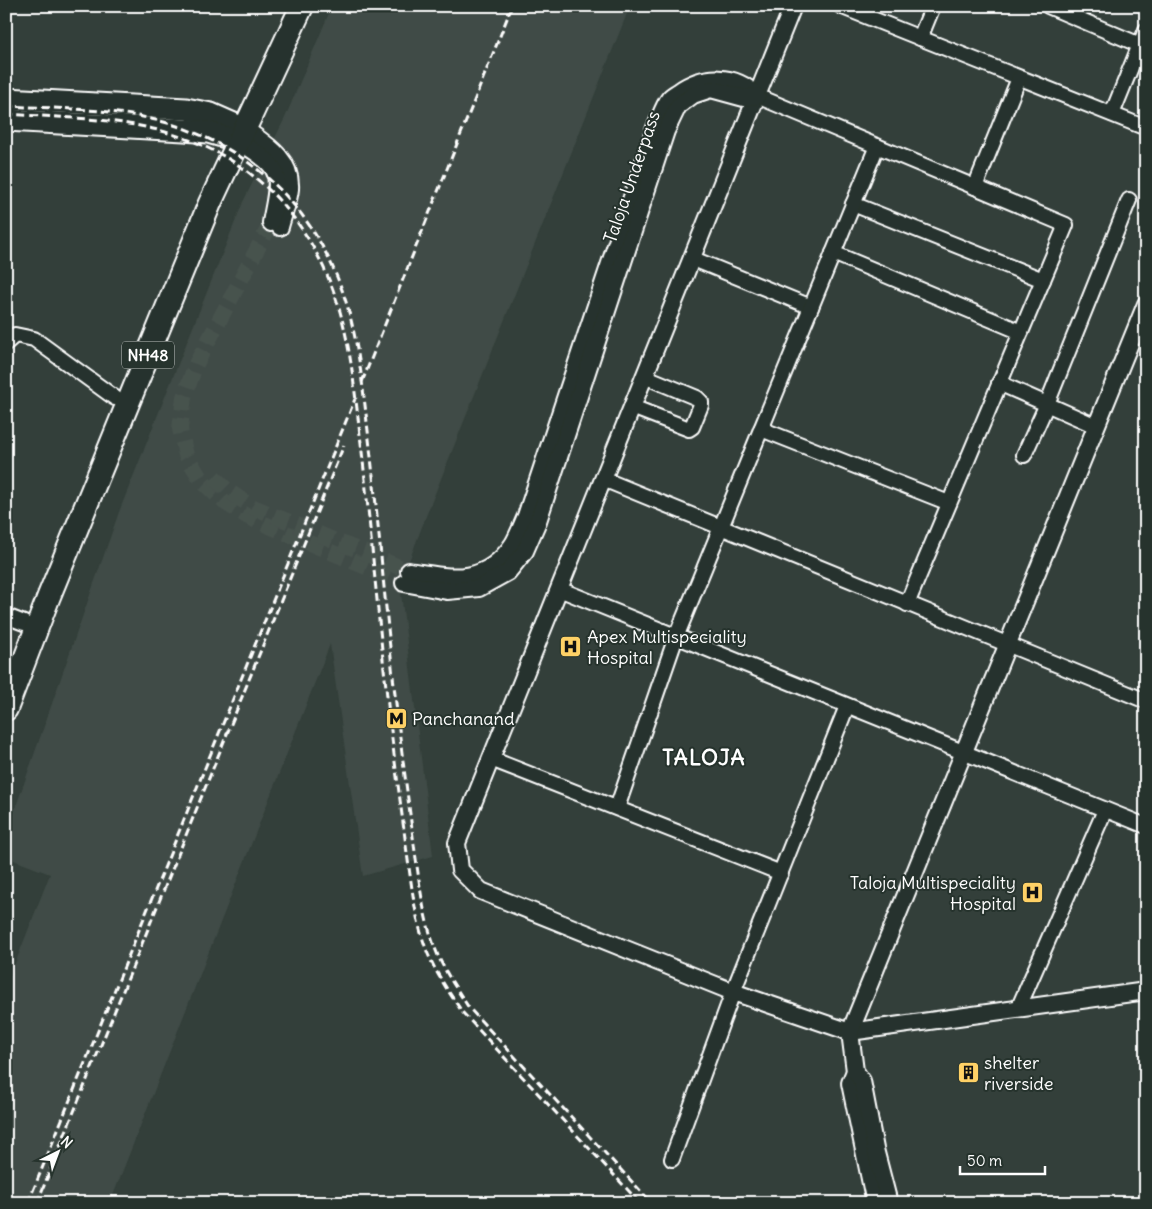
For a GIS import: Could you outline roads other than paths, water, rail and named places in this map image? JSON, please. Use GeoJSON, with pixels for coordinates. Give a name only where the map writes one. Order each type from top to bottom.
{"type":"FeatureCollection","features":[{"type":"Feature","properties":{"kind":"highway","name":"NH48"},"geometry":{"type":"LineString","coordinates":[[6,709],[49,596],[210,203],[236,132],[287,6]]}},
{"type":"Feature","properties":{"kind":"highway","name":"NH48"},"geometry":{"type":"LineString","coordinates":[[6,670],[15,619],[115,398],[198,198],[236,132],[302,6]]}},
{"type":"Feature","properties":{"kind":"main road"},"geometry":{"type":"LineString","coordinates":[[6,99],[186,109],[211,114],[236,132]]}},
{"type":"Feature","properties":{"kind":"main road"},"geometry":{"type":"LineString","coordinates":[[6,120],[236,132]]}},
{"type":"Feature","properties":{"kind":"street"},"geometry":{"type":"LineString","coordinates":[[792,6],[457,843],[460,870],[481,891],[733,992],[850,1032],[1146,991]]}},
{"type":"Feature","properties":{"kind":"street"},"geometry":{"type":"LineString","coordinates":[[840,6],[1146,128]]}},
{"type":"Feature","properties":{"kind":"street"},"geometry":{"type":"LineString","coordinates":[[920,38],[933,6]]}},
{"type":"Feature","properties":{"kind":"street"},"geometry":{"type":"LineString","coordinates":[[1048,6],[1140,45]]}},
{"type":"Feature","properties":{"kind":"street"},"geometry":{"type":"LineString","coordinates":[[1112,114],[1146,30]]}},
{"type":"Feature","properties":{"kind":"street"},"geometry":{"type":"LineString","coordinates":[[975,187],[1019,78]]}},
{"type":"Feature","properties":{"kind":"street","name":"Taloja Underpass"},"geometry":{"type":"LineString","coordinates":[[406,577],[446,591],[479,588],[508,572],[525,551],[538,521],[666,131],[678,106],[693,95],[711,89],[744,98],[757,96]]}},
{"type":"Feature","properties":{"kind":"street"},"geometry":{"type":"LineString","coordinates":[[757,96],[1066,225],[907,604]]}},
{"type":"Feature","properties":{"kind":"street"},"geometry":{"type":"LineString","coordinates":[[236,132],[267,145],[282,159],[289,175],[290,190],[276,225]]}},
{"type":"Feature","properties":{"kind":"street"},"geometry":{"type":"LineString","coordinates":[[617,808],[676,637],[877,146]]}},
{"type":"Feature","properties":{"kind":"street"},"geometry":{"type":"LineString","coordinates":[[1024,455],[1047,404],[1129,200]]}},
{"type":"Feature","properties":{"kind":"street"},"geometry":{"type":"LineString","coordinates":[[853,204],[1043,280]]}},
{"type":"Feature","properties":{"kind":"street"},"geometry":{"type":"LineString","coordinates":[[833,253],[1021,332]]}},
{"type":"Feature","properties":{"kind":"street"},"geometry":{"type":"LineString","coordinates":[[691,258],[811,307]]}},
{"type":"Feature","properties":{"kind":"street"},"geometry":{"type":"LineString","coordinates":[[875,1203],[862,1081],[855,1071],[850,1032],[1146,304]]}},
{"type":"Feature","properties":{"kind":"street"},"geometry":{"type":"LineString","coordinates":[[6,343],[15,335],[34,339],[115,398]]}},
{"type":"Feature","properties":{"kind":"street"},"geometry":{"type":"LineString","coordinates":[[632,408],[689,429],[692,427],[701,405],[697,398],[644,376]]}},
{"type":"Feature","properties":{"kind":"street"},"geometry":{"type":"LineString","coordinates":[[999,384],[1096,426]]}},
{"type":"Feature","properties":{"kind":"street"},"geometry":{"type":"LineString","coordinates":[[761,429],[949,503]]}},
{"type":"Feature","properties":{"kind":"street"},"geometry":{"type":"LineString","coordinates":[[603,479],[1007,645],[1145,699]]}},
{"type":"Feature","properties":{"kind":"street"},"geometry":{"type":"LineString","coordinates":[[559,589],[1146,826]]}},
{"type":"Feature","properties":{"kind":"street"},"geometry":{"type":"LineString","coordinates":[[672,1159],[733,992],[847,706]]}},
{"type":"Feature","properties":{"kind":"street"},"geometry":{"type":"LineString","coordinates":[[491,759],[780,873]]}},
{"type":"Feature","properties":{"kind":"street"},"geometry":{"type":"LineString","coordinates":[[1018,1009],[1105,810]]}},
{"type":"Feature","properties":{"kind":"street"},"geometry":{"type":"LineString","coordinates":[[869,1150],[888,1203]]}},
{"type":"Feature","properties":{"kind":"tunnel"},"geometry":{"type":"LineString","coordinates":[[271,223],[196,364],[184,397],[180,429],[186,455],[202,481],[224,502],[248,517],[404,583]]}},
{"type":"Feature","properties":{"kind":"tunnel"},"geometry":{"type":"LineString","coordinates":[[214,477],[228,491],[253,507],[409,571]]}},
{"type":"Feature","properties":{"kind":"railway"},"geometry":{"type":"LineString","coordinates":[[362,382],[512,6]]}},
{"type":"Feature","properties":{"kind":"railway"},"geometry":{"type":"LineString","coordinates":[[6,106],[118,113],[162,121],[183,128],[208,139],[254,166],[274,183],[291,202],[308,223],[322,245],[342,290],[349,311],[358,353],[369,439],[393,681],[403,761],[422,901],[435,948],[446,972],[469,1008],[652,1203]]}},
{"type":"Feature","properties":{"kind":"railway"},"geometry":{"type":"LineString","coordinates":[[6,114],[115,122],[167,132],[192,141],[218,153],[253,176],[283,205],[308,238],[335,295],[350,358],[361,443],[385,682],[412,892],[428,954],[435,969],[463,1013],[640,1203]]}},
{"type":"Feature","properties":{"kind":"railway"},"geometry":{"type":"LineString","coordinates":[[28,1203],[355,399]]}},
{"type":"Feature","properties":{"kind":"railway"},"geometry":{"type":"LineString","coordinates":[[37,1203],[344,445]]}},
{"type":"Feature","properties":{"kind":"place","name":"Apex Multispeciality Hospital"},"geometry":{"type":"Point","coordinates":[571,647]}},
{"type":"Feature","properties":{"kind":"place","name":"Panchanand"},"geometry":{"type":"Point","coordinates":[396,719]}},
{"type":"Feature","properties":{"kind":"place","name":"Taloja Multispeciality Hospital"},"geometry":{"type":"Point","coordinates":[1032,893]}},
{"type":"Feature","properties":{"kind":"place","name":"shelter riverside"},"geometry":{"type":"Point","coordinates":[968,1073]}},
{"type":"Feature","properties":{"kind":"district","name":"TALOJA"},"geometry":{"type":"Point","coordinates":[704,757]}}]}
